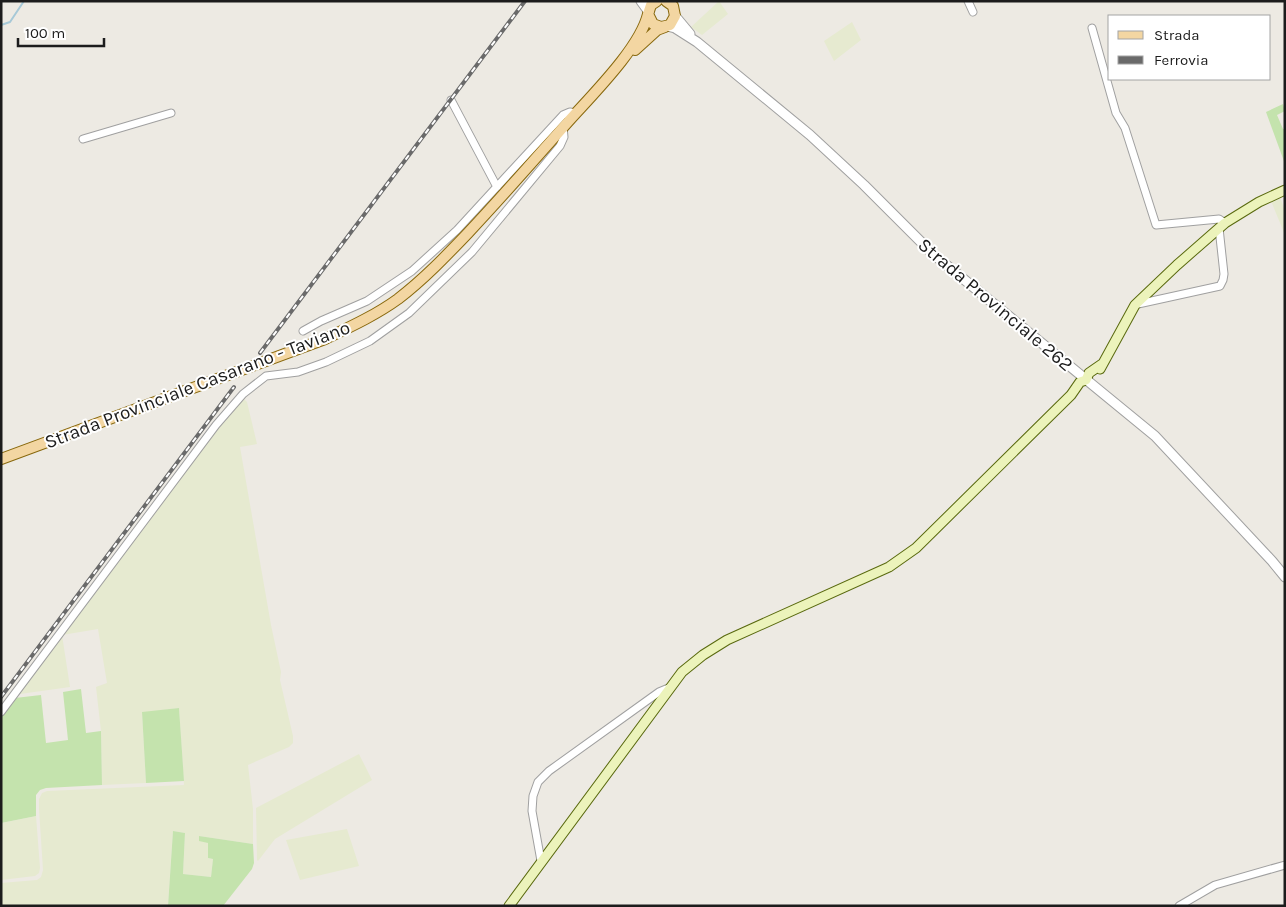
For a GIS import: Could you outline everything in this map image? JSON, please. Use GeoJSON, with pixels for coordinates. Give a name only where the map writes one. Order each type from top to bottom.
{"type":"FeatureCollection","features":[{"type":"Feature","properties":{"kind":"main road","name":"Strada Provinciale Casarano - Taviano"},"geometry":{"type":"LineString","coordinates":[[1,459],[325,339],[397,300],[431,272],[493,206],[617,66],[642,33],[648,13],[652,5],[657,1]]}},
{"type":"Feature","properties":{"kind":"main road"},"geometry":{"type":"LineString","coordinates":[[666,1],[673,6],[675,15]]}},
{"type":"Feature","properties":{"kind":"main road","name":"Strada Provinciale Casarano - Taviano"},"geometry":{"type":"LineString","coordinates":[[617,66],[657,30],[673,22],[682,1]]}},
{"type":"Feature","properties":{"kind":"main road"},"geometry":{"type":"LineString","coordinates":[[648,13],[653,24],[666,27]]}},
{"type":"Feature","properties":{"kind":"main road"},"geometry":{"type":"LineString","coordinates":[[509,906],[682,672],[703,655],[727,640],[889,567],[916,548],[1071,395],[1084,385],[1086,380],[1094,377],[1135,305],[1222,226],[1259,202],[1285,190]]}},
{"type":"Feature","properties":{"kind":"street"},"geometry":{"type":"LineString","coordinates":[[640,1],[648,13]]}},
{"type":"Feature","properties":{"kind":"street"},"geometry":{"type":"LineString","coordinates":[[968,1],[973,12]]}},
{"type":"Feature","properties":{"kind":"street"},"geometry":{"type":"LineString","coordinates":[[675,15],[696,42]]}},
{"type":"Feature","properties":{"kind":"street"},"geometry":{"type":"LineString","coordinates":[[666,27],[676,28],[696,42]]}},
{"type":"Feature","properties":{"kind":"street"},"geometry":{"type":"LineString","coordinates":[[1092,28],[1116,113],[1125,128],[1156,225],[1219,219],[1222,226],[1224,274],[1220,286],[1135,305]]}},
{"type":"Feature","properties":{"kind":"street","name":"Strada Provinciale 262"},"geometry":{"type":"LineString","coordinates":[[696,42],[810,135],[864,185],[933,254],[1155,436],[1260,547],[1285,577]]}},
{"type":"Feature","properties":{"kind":"street"},"geometry":{"type":"LineString","coordinates":[[451,100],[497,187]]}},
{"type":"Feature","properties":{"kind":"street"},"geometry":{"type":"LineString","coordinates":[[303,331],[320,321],[367,302],[412,271],[434,252],[497,187],[563,115],[570,112],[576,113]]}},
{"type":"Feature","properties":{"kind":"street"},"geometry":{"type":"LineString","coordinates":[[83,139],[171,113]]}},
{"type":"Feature","properties":{"kind":"street"},"geometry":{"type":"LineString","coordinates":[[1,712],[216,425],[243,394],[266,376],[298,372],[326,362],[370,341],[409,314],[472,252],[560,146],[564,137],[563,127]]}},
{"type":"Feature","properties":{"kind":"street"},"geometry":{"type":"LineString","coordinates":[[541,861],[532,811],[533,796],[538,782],[572,754],[659,692],[671,687]]}},
{"type":"Feature","properties":{"kind":"street"},"geometry":{"type":"LineString","coordinates":[[1179,906],[1215,885],[1285,865]]}},
{"type":"Feature","properties":{"kind":"green space"},"geometry":{"type":"Polygon","coordinates":[[[719,1],[728,14],[702,35],[691,27],[719,1]]]}},
{"type":"Feature","properties":{"kind":"green space"},"geometry":{"type":"Polygon","coordinates":[[[852,22],[861,40],[834,61],[824,41],[852,22]]]}},
{"type":"Feature","properties":{"kind":"green space"},"geometry":{"type":"Polygon","coordinates":[[[1283,104],[1285,111],[1277,115],[1283,129],[1285,129],[1285,164],[1266,112],[1283,104]]]}},
{"type":"Feature","properties":{"kind":"green space"},"geometry":{"type":"Polygon","coordinates":[[[1280,197],[1285,211],[1285,235],[1271,201],[1280,197]]]}},
{"type":"Feature","properties":{"kind":"green space"},"geometry":{"type":"Polygon","coordinates":[[[243,398],[247,402],[257,444],[240,447],[281,672],[280,680],[293,736],[293,743],[289,747],[248,765],[253,809],[253,844],[199,836],[208,843],[208,858],[213,859],[211,877],[183,874],[185,833],[173,831],[168,906],[1,906],[1,883],[37,880],[41,877],[43,870],[39,799],[42,793],[47,791],[184,785],[179,708],[142,713],[146,783],[102,785],[101,731],[96,687],[107,683],[98,629],[62,635],[70,687],[20,694],[19,692],[224,420],[243,398]]]}},
{"type":"Feature","properties":{"kind":"green space"},"geometry":{"type":"Polygon","coordinates":[[[81,689],[86,733],[101,731],[102,785],[46,788],[40,790],[36,795],[36,816],[1,823],[1,715],[15,698],[41,695],[46,743],[68,740],[63,692],[81,689]]]}},
{"type":"Feature","properties":{"kind":"green space"},"geometry":{"type":"Polygon","coordinates":[[[179,708],[184,781],[146,783],[142,712],[179,708]]]}},
{"type":"Feature","properties":{"kind":"green space"},"geometry":{"type":"Polygon","coordinates":[[[359,754],[372,780],[275,839],[258,861],[256,808],[359,754]]]}},
{"type":"Feature","properties":{"kind":"green space"},"geometry":{"type":"Polygon","coordinates":[[[36,816],[39,873],[35,876],[1,880],[1,823],[36,816]]]}},
{"type":"Feature","properties":{"kind":"green space"},"geometry":{"type":"Polygon","coordinates":[[[347,829],[359,866],[300,880],[286,840],[347,829]]]}},
{"type":"Feature","properties":{"kind":"green space"},"geometry":{"type":"Polygon","coordinates":[[[173,831],[185,833],[183,874],[211,877],[213,859],[208,858],[208,843],[199,841],[199,836],[253,844],[254,863],[252,869],[223,906],[168,906],[173,831]]]}},
{"type":"Feature","properties":{"kind":"waterway"},"geometry":{"type":"LineString","coordinates":[[1,25],[10,22],[24,1]]}},
{"type":"Feature","properties":{"kind":"railway"},"geometry":{"type":"LineString","coordinates":[[260,353],[525,1]]}},
{"type":"Feature","properties":{"kind":"railway"},"geometry":{"type":"LineString","coordinates":[[1,697],[234,387]]}}]}
